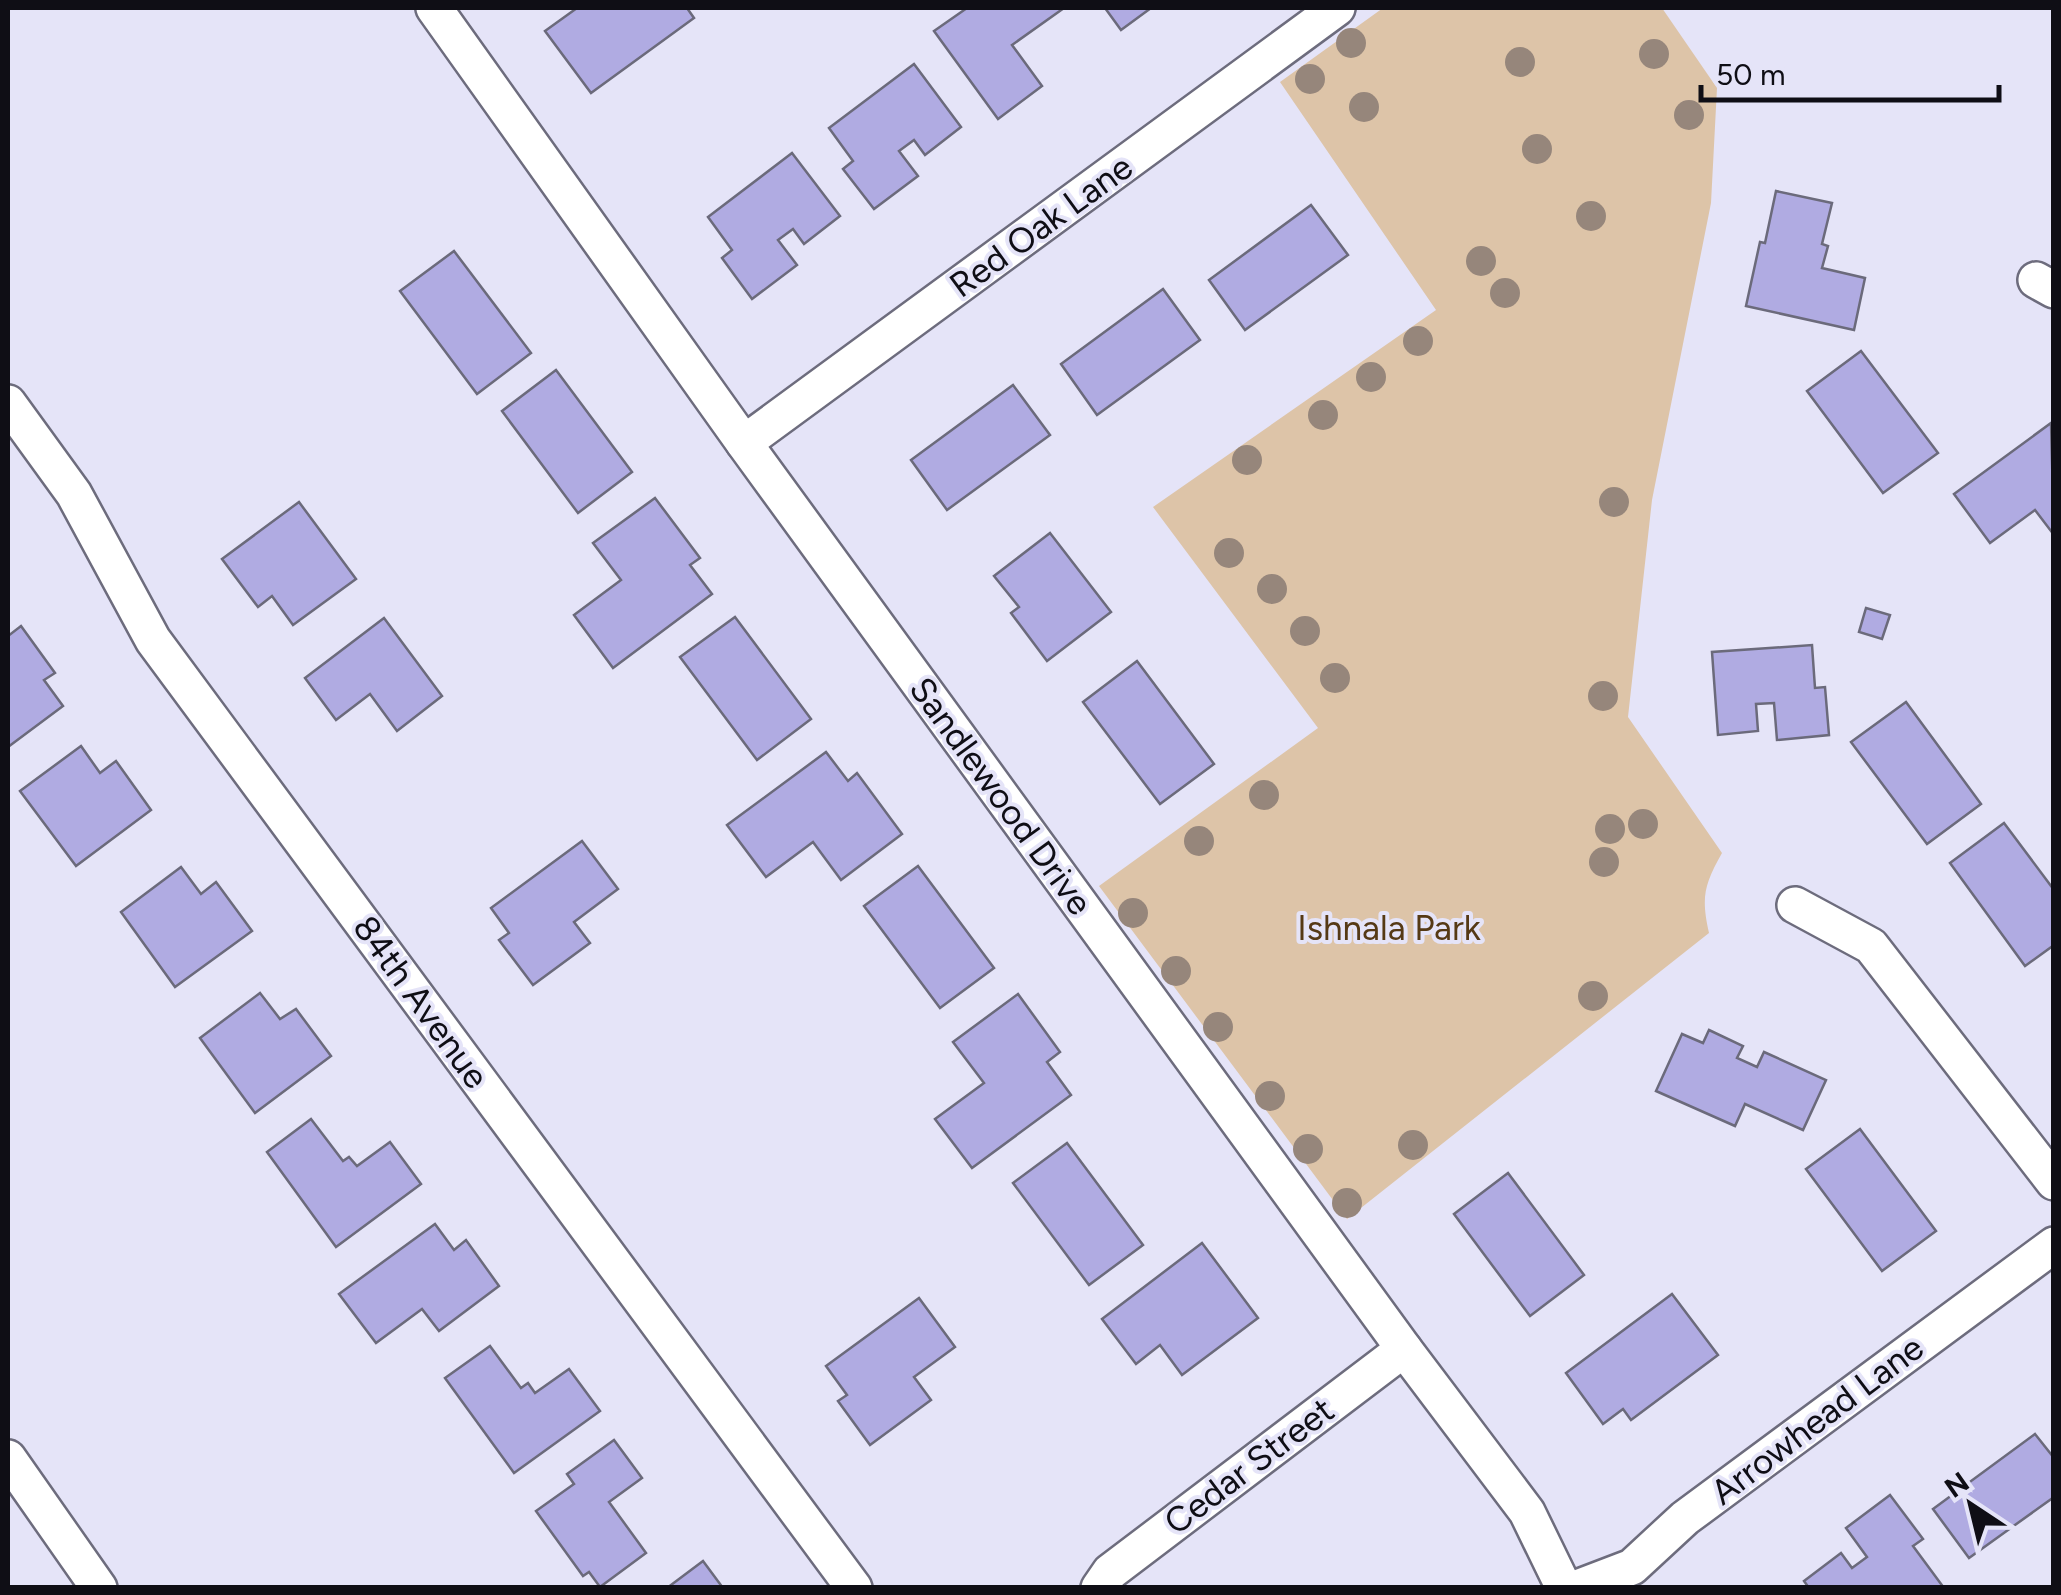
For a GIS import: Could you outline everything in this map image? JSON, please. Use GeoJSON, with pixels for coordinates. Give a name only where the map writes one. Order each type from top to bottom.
{"type":"FeatureCollection","features":[{"type":"Feature","properties":{"kind":"street","name":"Sandlewood Drive"},"geometry":{"type":"LineString","coordinates":[[434,8],[744,443],[1404,1350],[1528,1512],[1564,1588]]}},
{"type":"Feature","properties":{"kind":"street","name":"Red Oak Lane"},"geometry":{"type":"LineString","coordinates":[[744,443],[1338,8]]}},
{"type":"Feature","properties":{"kind":"street","name":"84th Avenue"},"geometry":{"type":"LineString","coordinates":[[8,402],[74,494],[154,640],[854,1588]]}},
{"type":"Feature","properties":{"kind":"street"},"geometry":{"type":"LineString","coordinates":[[1795,905],[1871,946],[2054,1182]]}},
{"type":"Feature","properties":{"kind":"street","name":"Arrowhead Lane"},"geometry":{"type":"LineString","coordinates":[[1577,1588],[1632,1567],[1685,1518],[2054,1245]]}},
{"type":"Feature","properties":{"kind":"street","name":"Cedar Street"},"geometry":{"type":"LineString","coordinates":[[1099,1588],[1110,1572],[1404,1350]]}},
{"type":"Feature","properties":{"kind":"street"},"geometry":{"type":"LineString","coordinates":[[8,1458],[98,1588]]}},
{"type":"Feature","properties":{"kind":"green space","name":"Ishnala Park"},"geometry":{"type":"Polygon","coordinates":[[[1383,8],[1662,8],[1717,88],[1711,203],[1652,500],[1628,717],[1722,853],[1706,892],[1709,933],[1347,1219],[1099,886],[1318,728],[1153,507],[1436,310],[1280,82],[1383,8]]]}},
{"type":"Feature","properties":{"kind":"building"},"geometry":{"type":"Polygon","coordinates":[[[577,8],[687,8],[694,18],[591,93],[545,31],[577,8]]]}},
{"type":"Feature","properties":{"kind":"building"},"geometry":{"type":"Polygon","coordinates":[[[967,8],[1064,8],[1012,45],[1042,86],[998,119],[934,31],[967,8]]]}},
{"type":"Feature","properties":{"kind":"building"},"geometry":{"type":"Polygon","coordinates":[[[1105,8],[1151,8],[1121,30],[1105,8]]]}},
{"type":"Feature","properties":{"kind":"building"},"geometry":{"type":"Polygon","coordinates":[[[914,64],[961,127],[925,155],[914,140],[899,151],[918,176],[874,209],[843,169],[853,161],[829,128],[914,64]]]}},
{"type":"Feature","properties":{"kind":"building"},"geometry":{"type":"Polygon","coordinates":[[[792,153],[840,216],[804,244],[793,229],[778,240],[797,265],[752,299],[722,258],[732,250],[708,217],[792,153]]]}},
{"type":"Feature","properties":{"kind":"building"},"geometry":{"type":"Polygon","coordinates":[[[1776,191],[1832,203],[1822,244],[1828,246],[1822,268],[1865,278],[1854,330],[1746,306],[1776,191]]]}},
{"type":"Feature","properties":{"kind":"building"},"geometry":{"type":"Polygon","coordinates":[[[1311,205],[1348,255],[1245,330],[1209,280],[1311,205]]]}},
{"type":"Feature","properties":{"kind":"building"},"geometry":{"type":"Polygon","coordinates":[[[454,251],[531,353],[477,394],[400,291],[454,251]]]}},
{"type":"Feature","properties":{"kind":"building"},"geometry":{"type":"Polygon","coordinates":[[[1163,289],[1200,340],[1097,415],[1061,364],[1163,289]]]}},
{"type":"Feature","properties":{"kind":"building"},"geometry":{"type":"Polygon","coordinates":[[[1861,351],[1938,453],[1883,493],[1807,391],[1861,351]]]}},
{"type":"Feature","properties":{"kind":"building"},"geometry":{"type":"Polygon","coordinates":[[[556,370],[632,472],[578,513],[502,411],[556,370]]]}},
{"type":"Feature","properties":{"kind":"building"},"geometry":{"type":"Polygon","coordinates":[[[1013,385],[1050,435],[947,510],[911,460],[1013,385]]]}},
{"type":"Feature","properties":{"kind":"building"},"geometry":{"type":"Polygon","coordinates":[[[2051,423],[2054,535],[2035,510],[1990,543],[1954,494],[2051,423]]]}},
{"type":"Feature","properties":{"kind":"building"},"geometry":{"type":"Polygon","coordinates":[[[655,498],[700,558],[690,565],[712,594],[613,668],[574,615],[621,580],[593,543],[655,498]]]}},
{"type":"Feature","properties":{"kind":"building"},"geometry":{"type":"Polygon","coordinates":[[[299,502],[356,579],[293,625],[272,596],[258,607],[222,559],[299,502]]]}},
{"type":"Feature","properties":{"kind":"building"},"geometry":{"type":"Polygon","coordinates":[[[1050,533],[1111,612],[1047,661],[1011,613],[1019,607],[994,576],[1050,533]]]}},
{"type":"Feature","properties":{"kind":"building"},"geometry":{"type":"Polygon","coordinates":[[[1866,608],[1890,615],[1882,639],[1859,632],[1866,608]]]}},
{"type":"Feature","properties":{"kind":"building"},"geometry":{"type":"Polygon","coordinates":[[[735,617],[811,719],[757,760],[680,657],[735,617]]]}},
{"type":"Feature","properties":{"kind":"building"},"geometry":{"type":"Polygon","coordinates":[[[384,618],[442,696],[397,731],[370,694],[336,720],[305,678],[384,618]]]}},
{"type":"Feature","properties":{"kind":"building"},"geometry":{"type":"Polygon","coordinates":[[[21,626],[55,673],[44,680],[63,706],[8,747],[8,636],[21,626]]]}},
{"type":"Feature","properties":{"kind":"building"},"geometry":{"type":"Polygon","coordinates":[[[1812,645],[1815,688],[1825,687],[1829,735],[1777,740],[1774,703],[1756,704],[1758,731],[1718,735],[1712,652],[1812,645]]]}},
{"type":"Feature","properties":{"kind":"building"},"geometry":{"type":"Polygon","coordinates":[[[1137,661],[1214,764],[1160,804],[1083,702],[1137,661]]]}},
{"type":"Feature","properties":{"kind":"building"},"geometry":{"type":"Polygon","coordinates":[[[1906,702],[1981,804],[1927,844],[1851,742],[1906,702]]]}},
{"type":"Feature","properties":{"kind":"building"},"geometry":{"type":"Polygon","coordinates":[[[81,746],[100,773],[116,761],[151,810],[76,866],[20,791],[81,746]]]}},
{"type":"Feature","properties":{"kind":"building"},"geometry":{"type":"Polygon","coordinates":[[[826,752],[848,781],[857,773],[902,834],[841,880],[813,842],[766,877],[727,825],[826,752]]]}},
{"type":"Feature","properties":{"kind":"building"},"geometry":{"type":"Polygon","coordinates":[[[2004,823],[2054,890],[2054,945],[2025,966],[1950,863],[2004,823]]]}},
{"type":"Feature","properties":{"kind":"building"},"geometry":{"type":"Polygon","coordinates":[[[582,841],[618,889],[574,922],[590,943],[533,985],[499,940],[509,933],[491,908],[582,841]]]}},
{"type":"Feature","properties":{"kind":"building"},"geometry":{"type":"Polygon","coordinates":[[[918,866],[994,968],[940,1008],[864,906],[918,866]]]}},
{"type":"Feature","properties":{"kind":"building"},"geometry":{"type":"Polygon","coordinates":[[[181,867],[201,894],[216,882],[252,931],[175,987],[121,912],[181,867]]]}},
{"type":"Feature","properties":{"kind":"building"},"geometry":{"type":"Polygon","coordinates":[[[260,993],[280,1019],[296,1009],[331,1056],[255,1113],[200,1038],[260,993]]]}},
{"type":"Feature","properties":{"kind":"building"},"geometry":{"type":"Polygon","coordinates":[[[1018,994],[1060,1052],[1047,1062],[1071,1095],[972,1168],[935,1119],[984,1083],[953,1042],[1018,994]]]}},
{"type":"Feature","properties":{"kind":"building"},"geometry":{"type":"Polygon","coordinates":[[[1709,1030],[1743,1046],[1737,1058],[1757,1067],[1764,1052],[1826,1080],[1803,1130],[1745,1104],[1735,1126],[1656,1091],[1682,1034],[1703,1043],[1709,1030]]]}},
{"type":"Feature","properties":{"kind":"building"},"geometry":{"type":"Polygon","coordinates":[[[311,1119],[343,1161],[349,1157],[357,1166],[390,1142],[421,1184],[336,1247],[267,1152],[311,1119]]]}},
{"type":"Feature","properties":{"kind":"building"},"geometry":{"type":"Polygon","coordinates":[[[1860,1129],[1936,1231],[1882,1271],[1806,1169],[1860,1129]]]}},
{"type":"Feature","properties":{"kind":"building"},"geometry":{"type":"Polygon","coordinates":[[[1067,1143],[1143,1245],[1089,1285],[1013,1183],[1067,1143]]]}},
{"type":"Feature","properties":{"kind":"building"},"geometry":{"type":"Polygon","coordinates":[[[1508,1173],[1584,1275],[1530,1316],[1454,1214],[1508,1173]]]}},
{"type":"Feature","properties":{"kind":"building"},"geometry":{"type":"Polygon","coordinates":[[[435,1224],[454,1250],[466,1240],[499,1286],[439,1331],[422,1309],[376,1343],[339,1294],[435,1224]]]}},
{"type":"Feature","properties":{"kind":"building"},"geometry":{"type":"Polygon","coordinates":[[[1202,1243],[1258,1318],[1182,1375],[1160,1345],[1136,1364],[1102,1319],[1202,1243]]]}},
{"type":"Feature","properties":{"kind":"building"},"geometry":{"type":"Polygon","coordinates":[[[1672,1294],[1718,1355],[1631,1420],[1623,1409],[1603,1424],[1566,1373],[1672,1294]]]}},
{"type":"Feature","properties":{"kind":"building"},"geometry":{"type":"Polygon","coordinates":[[[919,1298],[955,1347],[914,1377],[931,1400],[870,1445],[838,1401],[847,1395],[826,1366],[919,1298]]]}},
{"type":"Feature","properties":{"kind":"building"},"geometry":{"type":"Polygon","coordinates":[[[490,1346],[521,1388],[528,1383],[535,1393],[569,1369],[600,1411],[514,1473],[445,1378],[490,1346]]]}},
{"type":"Feature","properties":{"kind":"building"},"geometry":{"type":"Polygon","coordinates":[[[2035,1434],[2054,1458],[2054,1497],[1969,1558],[1933,1509],[2035,1434]]]}},
{"type":"Feature","properties":{"kind":"building"},"geometry":{"type":"Polygon","coordinates":[[[614,1440],[642,1478],[609,1502],[646,1553],[600,1587],[589,1572],[583,1576],[536,1511],[574,1484],[567,1474],[614,1440]]]}},
{"type":"Feature","properties":{"kind":"building"},"geometry":{"type":"Polygon","coordinates":[[[1890,1495],[1923,1539],[1913,1546],[1944,1588],[1809,1588],[1804,1581],[1841,1553],[1852,1568],[1867,1557],[1846,1528],[1890,1495]]]}},
{"type":"Feature","properties":{"kind":"building"},"geometry":{"type":"Polygon","coordinates":[[[703,1561],[723,1588],[667,1588],[703,1561]]]}}]}
